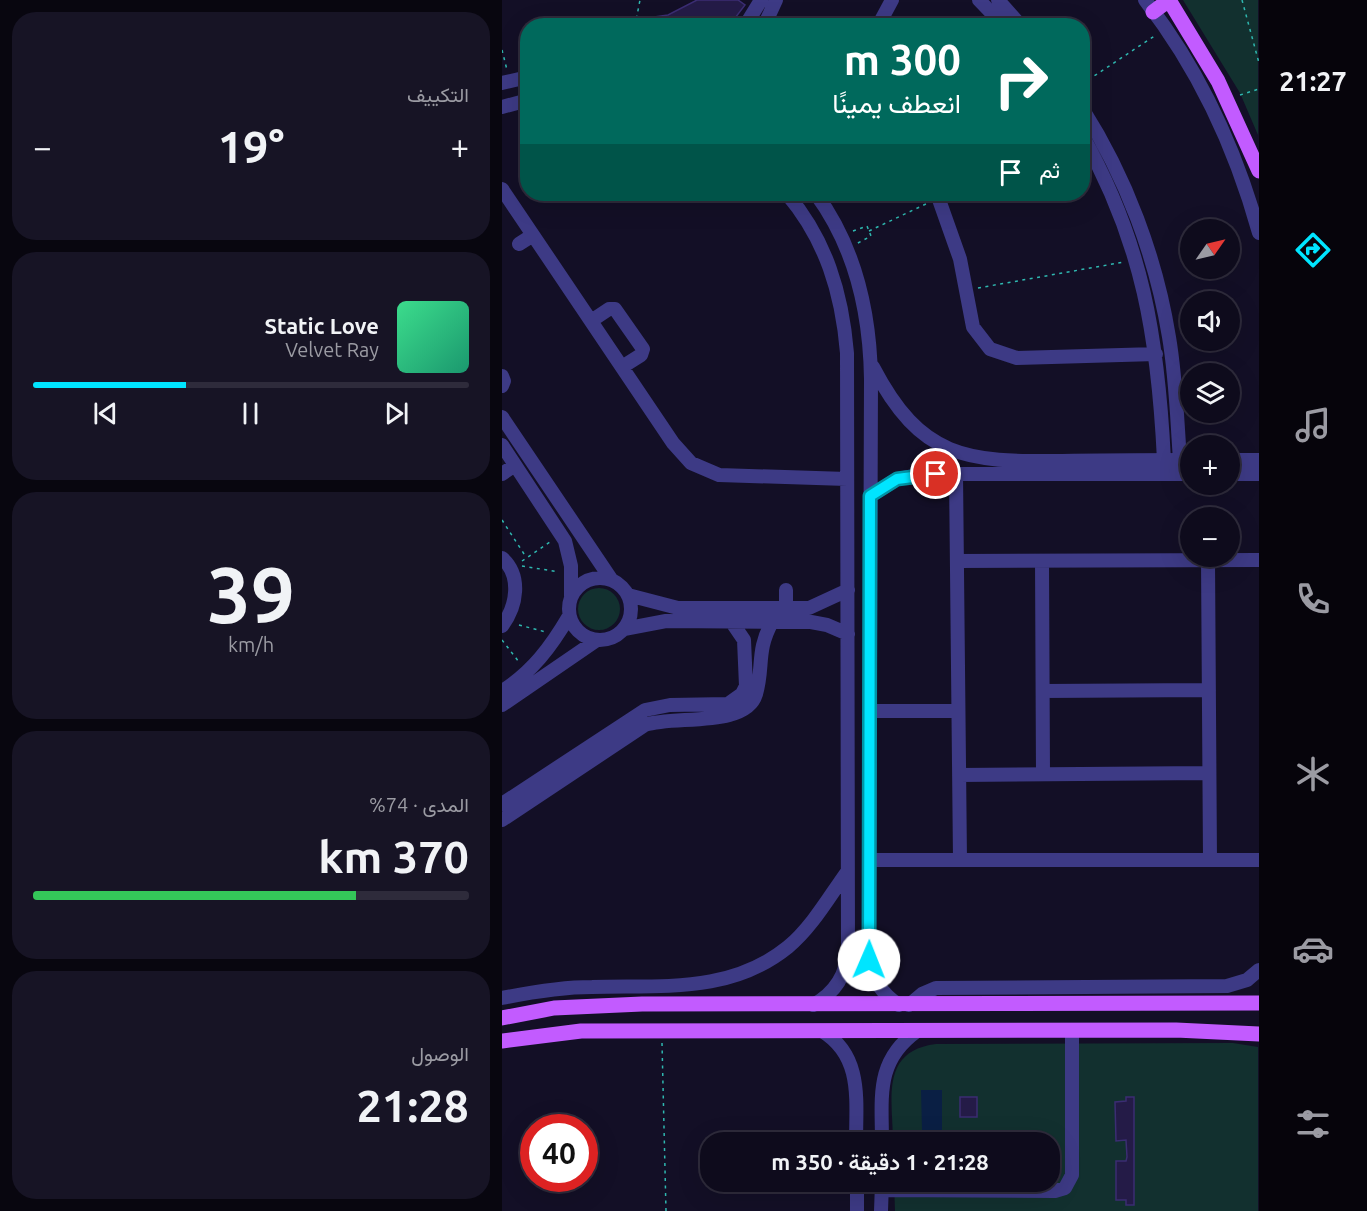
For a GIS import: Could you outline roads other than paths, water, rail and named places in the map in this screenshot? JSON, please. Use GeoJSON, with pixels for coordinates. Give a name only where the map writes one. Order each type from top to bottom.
{"type":"FeatureCollection","features":[{"type":"Feature","properties":{"kind":"main road"},"geometry":{"type":"LineString","coordinates":[[1149,6],[1169,0],[1199,46],[1229,102],[1258,171]]}},
{"type":"Feature","properties":{"kind":"main road"},"geometry":{"type":"LineString","coordinates":[[642,1004],[643,988]]}},
{"type":"Feature","properties":{"kind":"main road"},"geometry":{"type":"LineString","coordinates":[[502,1018],[554,1008],[642,1004],[1258,1003]]}},
{"type":"Feature","properties":{"kind":"main road"},"geometry":{"type":"LineString","coordinates":[[985,1005],[985,1031]]}},
{"type":"Feature","properties":{"kind":"main road"},"geometry":{"type":"LineString","coordinates":[[502,1041],[559,1032],[661,1031],[1186,1030],[1258,1034]]}},
{"type":"Feature","properties":{"kind":"street"},"geometry":{"type":"LineString","coordinates":[[750,18],[762,0]]}},
{"type":"Feature","properties":{"kind":"street"},"geometry":{"type":"LineString","coordinates":[[768,18],[776,0]]}},
{"type":"Feature","properties":{"kind":"street"},"geometry":{"type":"LineString","coordinates":[[882,18],[892,0]]}},
{"type":"Feature","properties":{"kind":"street"},"geometry":{"type":"LineString","coordinates":[[979,0],[996,18]]}},
{"type":"Feature","properties":{"kind":"street"},"geometry":{"type":"LineString","coordinates":[[998,0],[1014,18]]}},
{"type":"Feature","properties":{"kind":"street"},"geometry":{"type":"LineString","coordinates":[[1149,6],[1189,65],[1219,124],[1234,159],[1258,233]]}},
{"type":"Feature","properties":{"kind":"street"},"geometry":{"type":"LineString","coordinates":[[502,107],[520,102]]}},
{"type":"Feature","properties":{"kind":"street"},"geometry":{"type":"LineString","coordinates":[[1090,123],[1123,186],[1151,260],[1165,313],[1182,435]]}},
{"type":"Feature","properties":{"kind":"street"},"geometry":{"type":"LineString","coordinates":[[1090,151],[1110,192],[1136,259],[1147,301],[1156,354],[1164,460]]}},
{"type":"Feature","properties":{"kind":"street"},"geometry":{"type":"LineString","coordinates":[[1110,192],[1123,186]]}},
{"type":"Feature","properties":{"kind":"street"},"geometry":{"type":"LineString","coordinates":[[502,189],[533,235],[559,281],[592,321],[600,345],[622,367],[673,442],[691,463],[719,475],[847,479]]}},
{"type":"Feature","properties":{"kind":"street"},"geometry":{"type":"LineString","coordinates":[[792,201],[821,246],[840,295],[847,353],[848,958],[843,976],[833,990],[813,1005]]}},
{"type":"Feature","properties":{"kind":"street"},"geometry":{"type":"LineString","coordinates":[[820,201],[844,242],[860,289],[870,363],[871,860],[869,960],[873,975],[886,995],[904,1005],[936,988],[1227,986],[1247,980],[1258,970]]}},
{"type":"Feature","properties":{"kind":"street"},"geometry":{"type":"LineString","coordinates":[[940,201],[960,258],[973,327],[990,349],[1017,358],[1156,354]]}},
{"type":"Feature","properties":{"kind":"street"},"geometry":{"type":"LineString","coordinates":[[519,244],[533,235]]}},
{"type":"Feature","properties":{"kind":"street"},"geometry":{"type":"LineString","coordinates":[[840,295],[860,289]]}},
{"type":"Feature","properties":{"kind":"street"},"geometry":{"type":"LineString","coordinates":[[592,321],[613,308],[643,349],[640,355],[622,367]]}},
{"type":"Feature","properties":{"kind":"street"},"geometry":{"type":"LineString","coordinates":[[870,363],[884,390],[905,418],[932,440],[964,455],[999,461],[1180,460]]}},
{"type":"Feature","properties":{"kind":"street"},"geometry":{"type":"LineString","coordinates":[[502,376],[504,381],[502,386]]}},
{"type":"Feature","properties":{"kind":"street"},"geometry":{"type":"LineString","coordinates":[[502,417],[548,486],[585,529],[610,579],[628,595],[654,604],[678,608],[786,608],[818,605],[848,590]]}},
{"type":"Feature","properties":{"kind":"street"},"geometry":{"type":"LineString","coordinates":[[502,445],[561,534],[568,549],[571,574],[569,616],[559,634],[528,672],[502,691]]}},
{"type":"Feature","properties":{"kind":"street"},"geometry":{"type":"LineString","coordinates":[[1240,460],[1258,460]]}},
{"type":"Feature","properties":{"kind":"street"},"geometry":{"type":"LineString","coordinates":[[502,474],[515,465]]}},
{"type":"Feature","properties":{"kind":"street"},"geometry":{"type":"LineString","coordinates":[[956,474],[960,860]]}},
{"type":"Feature","properties":{"kind":"street"},"geometry":{"type":"LineString","coordinates":[[870,496],[885,485],[910,476],[1180,474]]}},
{"type":"Feature","properties":{"kind":"street"},"geometry":{"type":"LineString","coordinates":[[1240,474],[1258,474]]}},
{"type":"Feature","properties":{"kind":"street"},"geometry":{"type":"LineString","coordinates":[[781,477],[781,492]]}},
{"type":"Feature","properties":{"kind":"street"},"geometry":{"type":"LineString","coordinates":[[535,495],[548,486]]}},
{"type":"Feature","properties":{"kind":"street"},"geometry":{"type":"LineString","coordinates":[[502,558],[511,568],[515,584],[514,601],[503,624]]}},
{"type":"Feature","properties":{"kind":"street"},"geometry":{"type":"LineString","coordinates":[[956,561],[1180,560]]}},
{"type":"Feature","properties":{"kind":"street"},"geometry":{"type":"LineString","coordinates":[[1240,560],[1258,560]]}},
{"type":"Feature","properties":{"kind":"street"},"geometry":{"type":"LineString","coordinates":[[1042,561],[1043,774]]}},
{"type":"Feature","properties":{"kind":"street"},"geometry":{"type":"LineString","coordinates":[[1208,567],[1210,860]]}},
{"type":"Feature","properties":{"kind":"street"},"geometry":{"type":"LineString","coordinates":[[571,596],[587,580],[610,579]]}},
{"type":"Feature","properties":{"kind":"street"},"geometry":{"type":"LineString","coordinates":[[786,590],[786,608]]}},
{"type":"Feature","properties":{"kind":"street"},"geometry":{"type":"LineString","coordinates":[[624,629],[631,609],[628,595]]}},
{"type":"Feature","properties":{"kind":"street"},"geometry":{"type":"LineString","coordinates":[[569,616],[579,633],[597,640]]}},
{"type":"Feature","properties":{"kind":"street"},"geometry":{"type":"LineString","coordinates":[[502,705],[597,640],[612,638],[624,629],[666,621],[731,621],[819,623],[848,634]]}},
{"type":"Feature","properties":{"kind":"street"},"geometry":{"type":"LineString","coordinates":[[502,804],[645,710],[670,705],[717,705],[735,700],[746,686],[746,662],[744,640],[731,621]]}},
{"type":"Feature","properties":{"kind":"street"},"geometry":{"type":"LineString","coordinates":[[502,820],[645,725],[671,719],[728,717],[747,708],[756,693],[761,646],[772,622]]}},
{"type":"Feature","properties":{"kind":"street"},"geometry":{"type":"LineString","coordinates":[[848,666],[871,667]]}},
{"type":"Feature","properties":{"kind":"street"},"geometry":{"type":"LineString","coordinates":[[1043,691],[1209,690]]}},
{"type":"Feature","properties":{"kind":"street"},"geometry":{"type":"LineString","coordinates":[[871,711],[958,711]]}},
{"type":"Feature","properties":{"kind":"street"},"geometry":{"type":"LineString","coordinates":[[959,774],[1209,773]]}},
{"type":"Feature","properties":{"kind":"street"},"geometry":{"type":"LineString","coordinates":[[871,860],[1258,860]]}},
{"type":"Feature","properties":{"kind":"street"},"geometry":{"type":"LineString","coordinates":[[502,998],[543,990],[592,987],[677,988],[713,983],[743,974],[766,963],[797,938],[847,872]]}},
{"type":"Feature","properties":{"kind":"street"},"geometry":{"type":"LineString","coordinates":[[848,935],[869,936]]}},
{"type":"Feature","properties":{"kind":"street"},"geometry":{"type":"LineString","coordinates":[[822,1030],[840,1045],[852,1065],[856,1079],[856,1132]]}},
{"type":"Feature","properties":{"kind":"street"},"geometry":{"type":"LineString","coordinates":[[882,1132],[884,1075],[896,1051],[918,1031]]}},
{"type":"Feature","properties":{"kind":"street"},"geometry":{"type":"LineString","coordinates":[[1060,1190],[1065,1188],[1072,1175],[1072,1031]]}},
{"type":"Feature","properties":{"kind":"street"},"geometry":{"type":"LineString","coordinates":[[857,1192],[857,1211]]}},
{"type":"Feature","properties":{"kind":"street"},"geometry":{"type":"LineString","coordinates":[[881,1211],[882,1192]]}},
{"type":"Feature","properties":{"kind":"water"},"geometry":{"type":"Polygon","coordinates":[[[921,1090],[942,1090],[942,1130],[922,1130],[921,1090]]]}}]}
